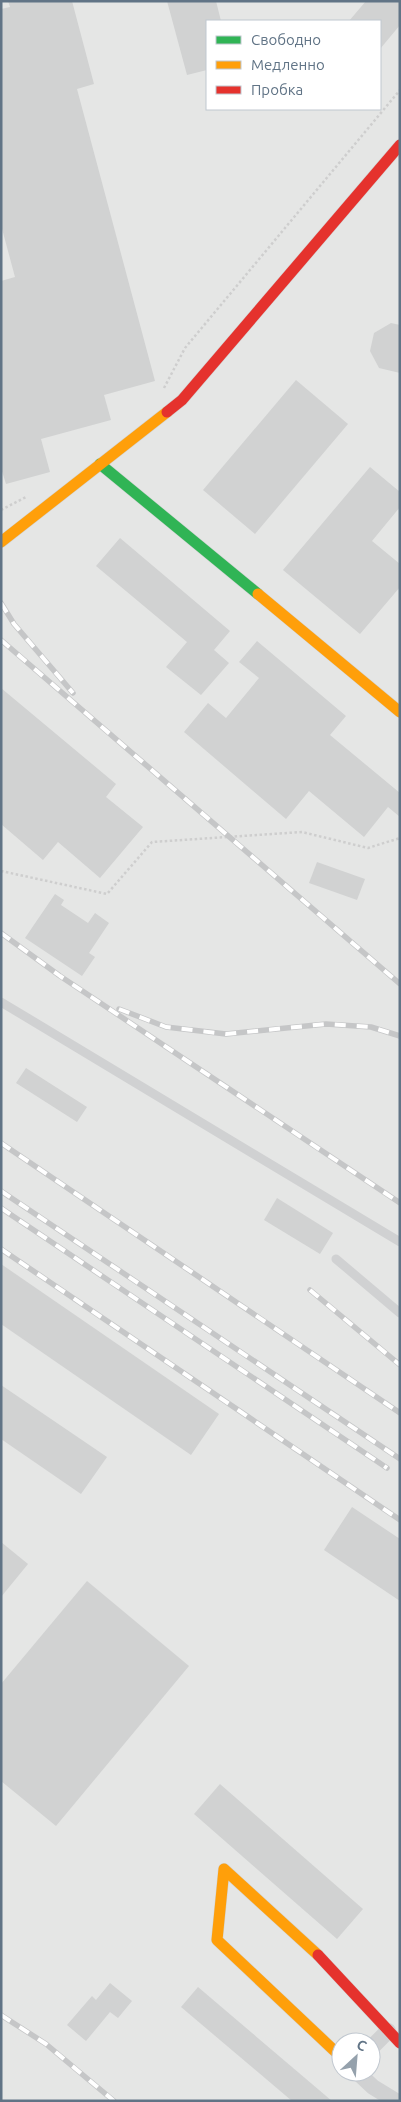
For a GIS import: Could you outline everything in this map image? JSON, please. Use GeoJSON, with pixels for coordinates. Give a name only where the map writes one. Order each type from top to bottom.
{"type":"FeatureCollection","features":[{"type":"Feature","properties":{"kind":"street"},"geometry":{"type":"LineString","coordinates":[[1,542],[182,400],[400,145]]}},
{"type":"Feature","properties":{"kind":"street"},"geometry":{"type":"LineString","coordinates":[[100,464],[400,712]]}},
{"type":"Feature","properties":{"kind":"street"},"geometry":{"type":"LineString","coordinates":[[331,2048],[217,1940],[224,1869],[331,1967],[400,2043]]}},
{"type":"Feature","properties":{"kind":"street"},"geometry":{"type":"LineString","coordinates":[[381,2038],[388,2031]]}},
{"type":"Feature","properties":{"kind":"street"},"geometry":{"type":"LineString","coordinates":[[368,2082],[396,2101]]}},
{"type":"Feature","properties":{"kind":"lane"},"geometry":{"type":"LineString","coordinates":[[1,1002],[400,1242]]}},
{"type":"Feature","properties":{"kind":"lane"},"geometry":{"type":"LineString","coordinates":[[336,1259],[400,1313]]}},
{"type":"Feature","properties":{"kind":"path"},"geometry":{"type":"LineString","coordinates":[[161,391],[168,385],[185,348],[400,90]]}},
{"type":"Feature","properties":{"kind":"path"},"geometry":{"type":"LineString","coordinates":[[1,510],[33,493]]}},
{"type":"Feature","properties":{"kind":"path"},"geometry":{"type":"LineString","coordinates":[[1,871],[107,894],[152,842],[302,832],[368,848],[400,838]]}},
{"type":"Feature","properties":{"kind":"shaded area"},"geometry":{"type":"Polygon","coordinates":[[[1,1],[400,1],[400,2101],[1,2101],[1,1]]]}},
{"type":"Feature","properties":{"kind":"building"},"geometry":{"type":"Polygon","coordinates":[[[8,1],[72,1],[94,84],[77,89],[155,381],[104,395],[111,420],[41,439],[50,472],[6,484],[1,468],[1,281],[15,277],[1,225],[1,9],[10,7],[8,1]]]}},
{"type":"Feature","properties":{"kind":"building"},"geometry":{"type":"Polygon","coordinates":[[[167,1],[216,1],[221,20],[206,20],[206,70],[187,75],[167,1]]]}},
{"type":"Feature","properties":{"kind":"building"},"geometry":{"type":"Polygon","coordinates":[[[366,1],[400,1],[400,25],[381,48],[381,20],[350,20],[366,1]]]}},
{"type":"Feature","properties":{"kind":"building"},"geometry":{"type":"Polygon","coordinates":[[[391,323],[400,325],[400,373],[379,368],[370,351],[374,333],[391,323]]]}},
{"type":"Feature","properties":{"kind":"building"},"geometry":{"type":"Polygon","coordinates":[[[296,380],[348,424],[255,534],[203,490],[296,380]]]}},
{"type":"Feature","properties":{"kind":"building"},"geometry":{"type":"Polygon","coordinates":[[[370,467],[400,492],[400,507],[372,541],[400,564],[400,587],[360,634],[283,570],[370,467]]]}},
{"type":"Feature","properties":{"kind":"building"},"geometry":{"type":"Polygon","coordinates":[[[120,538],[230,631],[214,650],[229,663],[201,695],[166,667],[187,642],[96,566],[120,538]]]}},
{"type":"Feature","properties":{"kind":"building"},"geometry":{"type":"Polygon","coordinates":[[[257,641],[346,716],[330,735],[400,793],[400,817],[388,807],[364,837],[309,791],[286,819],[184,732],[208,703],[226,718],[259,678],[239,662],[257,641]]]}},
{"type":"Feature","properties":{"kind":"building"},"geometry":{"type":"Polygon","coordinates":[[[1,688],[116,784],[106,797],[143,827],[100,878],[58,842],[43,860],[1,824],[1,688]]]}},
{"type":"Feature","properties":{"kind":"building"},"geometry":{"type":"Polygon","coordinates":[[[317,862],[365,879],[357,900],[309,883],[317,862]]]}},
{"type":"Feature","properties":{"kind":"building"},"geometry":{"type":"Polygon","coordinates":[[[55,894],[64,900],[61,905],[88,923],[95,913],[109,923],[89,953],[95,957],[82,976],[25,938],[55,894]]]}},
{"type":"Feature","properties":{"kind":"building"},"geometry":{"type":"Polygon","coordinates":[[[26,1068],[87,1107],[77,1122],[16,1083],[26,1068]]]}},
{"type":"Feature","properties":{"kind":"building"},"geometry":{"type":"Polygon","coordinates":[[[277,1198],[333,1233],[320,1254],[264,1220],[277,1198]]]}},
{"type":"Feature","properties":{"kind":"building"},"geometry":{"type":"Polygon","coordinates":[[[1,1264],[219,1414],[191,1455],[1,1324],[1,1264]]]}},
{"type":"Feature","properties":{"kind":"building"},"geometry":{"type":"Polygon","coordinates":[[[1,1385],[107,1457],[81,1494],[1,1439],[1,1385]]]}},
{"type":"Feature","properties":{"kind":"building"},"geometry":{"type":"Polygon","coordinates":[[[352,1507],[400,1539],[400,1601],[324,1550],[352,1507]]]}},
{"type":"Feature","properties":{"kind":"building"},"geometry":{"type":"Polygon","coordinates":[[[1,1542],[28,1564],[1,1597],[1,1542]]]}},
{"type":"Feature","properties":{"kind":"building"},"geometry":{"type":"Polygon","coordinates":[[[87,1581],[189,1666],[56,1826],[1,1781],[1,1684],[87,1581]]]}},
{"type":"Feature","properties":{"kind":"building"},"geometry":{"type":"Polygon","coordinates":[[[220,1784],[363,1909],[337,1939],[194,1814],[220,1784]]]}},
{"type":"Feature","properties":{"kind":"building"},"geometry":{"type":"Polygon","coordinates":[[[110,1983],[132,2001],[118,2018],[110,2012],[86,2041],[67,2025],[92,1996],[96,2000],[110,1983]]]}},
{"type":"Feature","properties":{"kind":"building"},"geometry":{"type":"Polygon","coordinates":[[[198,1987],[332,2101],[292,2101],[181,2007],[198,1987]]]}},
{"type":"Feature","properties":{"kind":"railway"},"geometry":{"type":"LineString","coordinates":[[1,603],[14,624],[73,693]]}},
{"type":"Feature","properties":{"kind":"railway"},"geometry":{"type":"LineString","coordinates":[[1,640],[400,984]]}},
{"type":"Feature","properties":{"kind":"railway"},"geometry":{"type":"LineString","coordinates":[[1,933],[60,976],[400,1203]]}},
{"type":"Feature","properties":{"kind":"railway"},"geometry":{"type":"LineString","coordinates":[[119,1009],[166,1027],[226,1034],[326,1024],[371,1027],[400,1036]]}},
{"type":"Feature","properties":{"kind":"railway"},"geometry":{"type":"LineString","coordinates":[[1,1143],[400,1413]]}},
{"type":"Feature","properties":{"kind":"railway"},"geometry":{"type":"LineString","coordinates":[[1,1191],[400,1459]]}},
{"type":"Feature","properties":{"kind":"railway"},"geometry":{"type":"LineString","coordinates":[[1,1208],[387,1468]]}},
{"type":"Feature","properties":{"kind":"railway"},"geometry":{"type":"LineString","coordinates":[[1,1249],[400,1520]]}},
{"type":"Feature","properties":{"kind":"railway"},"geometry":{"type":"LineString","coordinates":[[310,1290],[400,1365]]}},
{"type":"Feature","properties":{"kind":"railway"},"geometry":{"type":"LineString","coordinates":[[1,2015],[46,2044],[114,2101]]}},
{"type":"Feature","properties":{"kind":"traffic: fast"},"geometry":{"type":"LineString","coordinates":[[100,464],[258,594]]}},
{"type":"Feature","properties":{"kind":"traffic: slow"},"geometry":{"type":"LineString","coordinates":[[1,542],[167,412]]}},
{"type":"Feature","properties":{"kind":"traffic: slow"},"geometry":{"type":"LineString","coordinates":[[258,594],[400,712]]}},
{"type":"Feature","properties":{"kind":"traffic: slow"},"geometry":{"type":"LineString","coordinates":[[318,1955],[224,1869],[217,1940],[331,2048]]}},
{"type":"Feature","properties":{"kind":"traffic: jam"},"geometry":{"type":"LineString","coordinates":[[167,412],[182,400],[400,145]]}},
{"type":"Feature","properties":{"kind":"traffic: jam"},"geometry":{"type":"LineString","coordinates":[[318,1955],[400,2043]]}}]}
